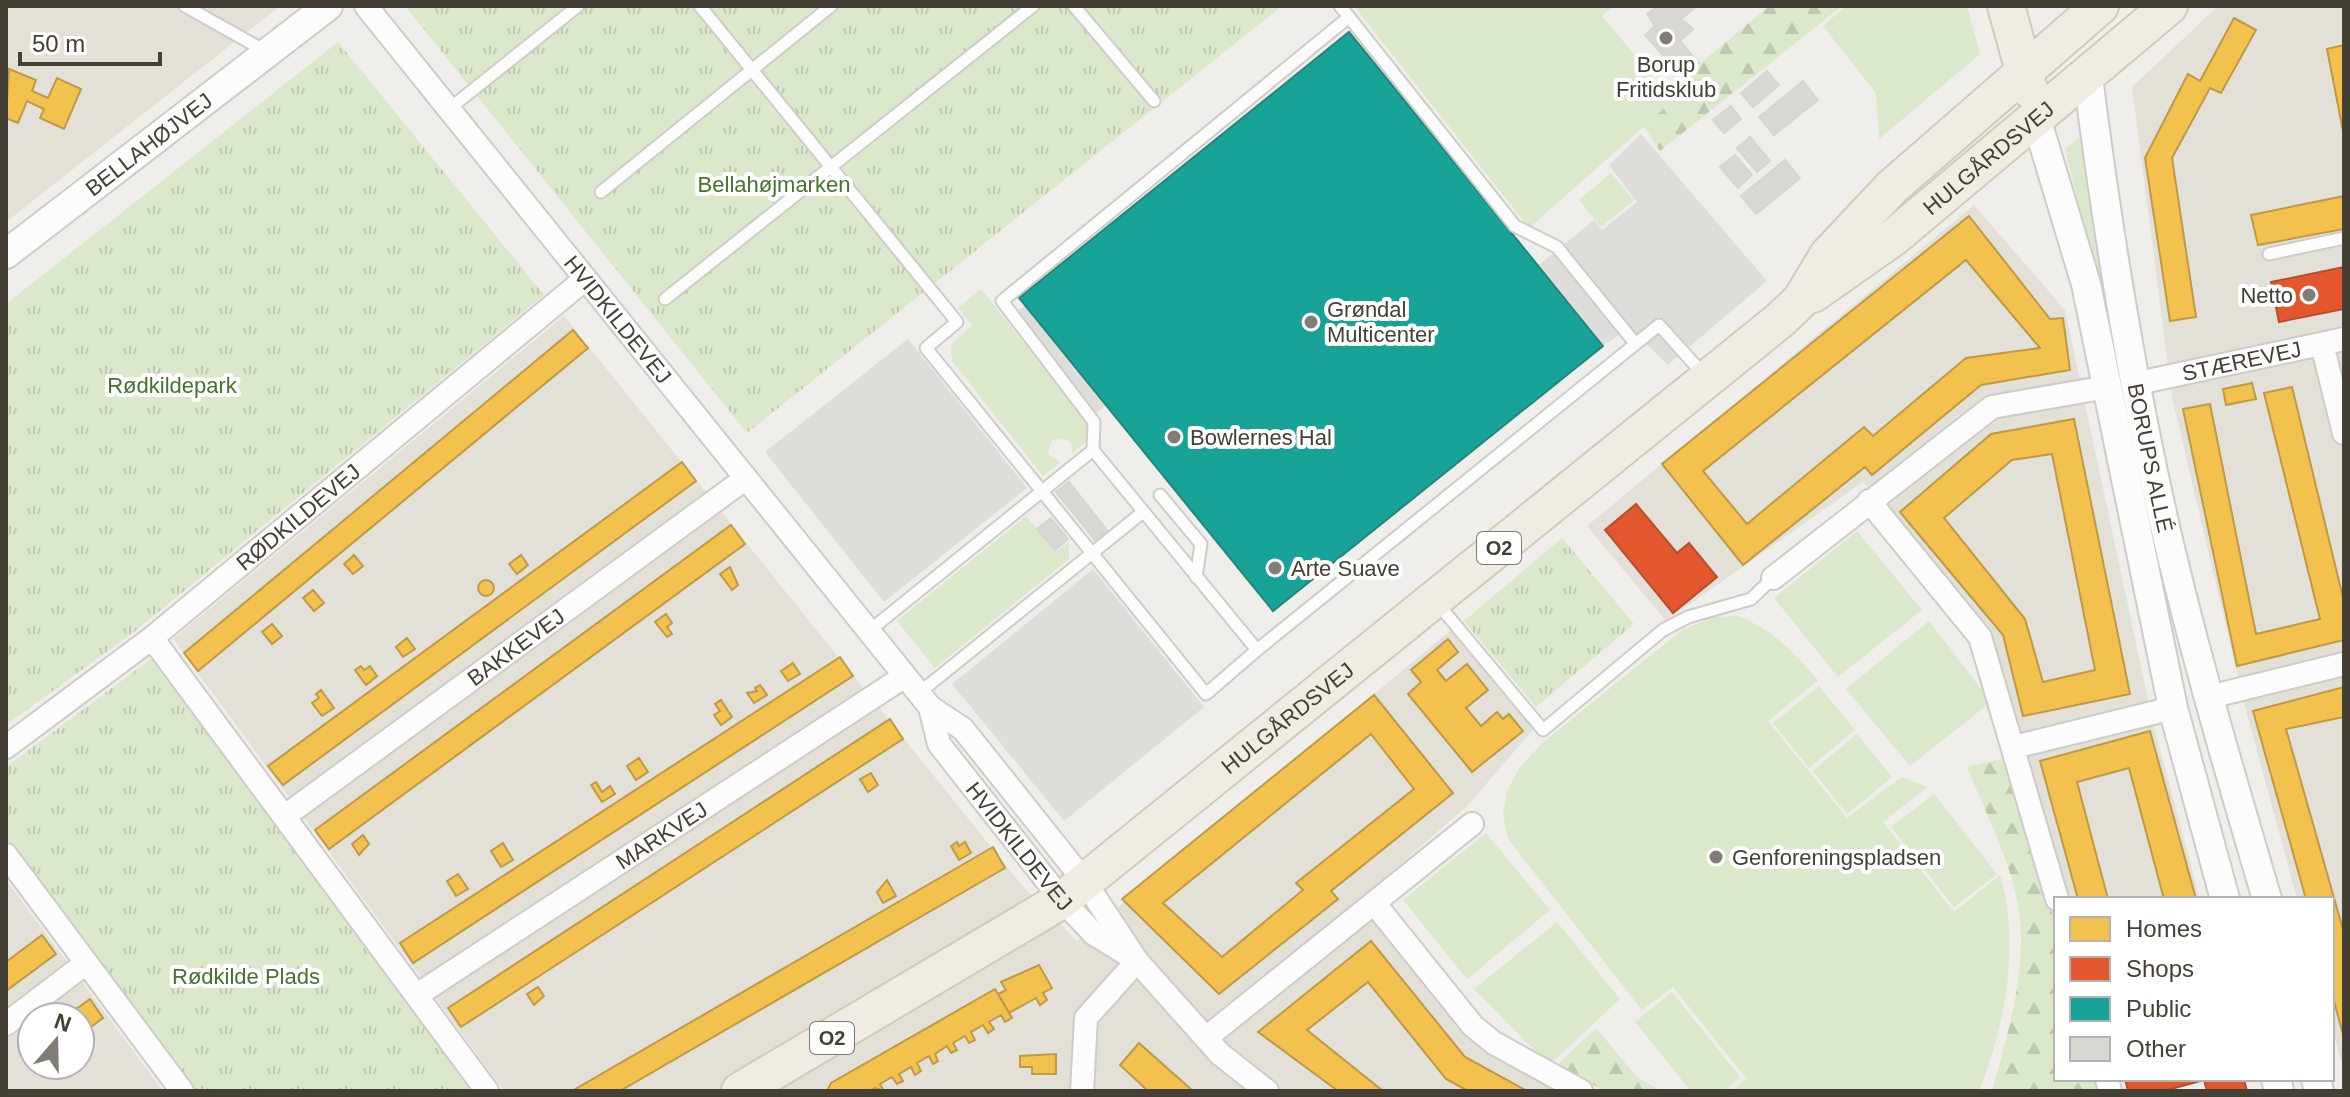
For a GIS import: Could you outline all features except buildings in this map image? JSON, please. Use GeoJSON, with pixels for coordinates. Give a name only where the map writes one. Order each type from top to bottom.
{"type":"FeatureCollection","features":[{"type":"Feature","properties":{"kind":"main road","name":"BORUPS ALLÉ"},"geometry":{"type":"LineString","coordinates":[[2006,6],[2030,95]]}},
{"type":"Feature","properties":{"kind":"main road"},"geometry":{"type":"LineString","coordinates":[[2088,32],[2137,6]]}},
{"type":"Feature","properties":{"kind":"main road","name":"HULGÅRDSVEJ"},"geometry":{"type":"LineString","coordinates":[[740,1091],[1073,891],[1708,379],[1801,300],[1832,283],[1894,237],[2088,32],[2169,6]]}},
{"type":"Feature","properties":{"kind":"main road","name":"HULGÅRDSVEJ"},"geometry":{"type":"LineString","coordinates":[[1801,300],[1828,255],[1892,187],[2030,95],[2088,32]]}},
{"type":"Feature","properties":{"kind":"street","name":"BELLAHØJVEJ"},"geometry":{"type":"LineString","coordinates":[[6,254],[328,6]]}},
{"type":"Feature","properties":{"kind":"street","name":"HVIDKILDEVEJ"},"geometry":{"type":"LineString","coordinates":[[366,6],[918,692],[963,729],[1073,891],[1220,1054],[1267,1091]]}},
{"type":"Feature","properties":{"kind":"street","name":"BORUPS ALLÉ"},"geometry":{"type":"LineString","coordinates":[[2088,32],[2138,383],[2166,527],[2209,697],[2266,897]]}},
{"type":"Feature","properties":{"kind":"street","name":"BORUPS ALLÉ"},"geometry":{"type":"LineString","coordinates":[[2030,95],[2086,284],[2173,708],[2224,897]]}},
{"type":"Feature","properties":{"kind":"street","name":"RØDKILDEVEJ"},"geometry":{"type":"LineString","coordinates":[[6,747],[152,638],[585,279]]}},
{"type":"Feature","properties":{"kind":"street","name":"STÆREVEJ"},"geometry":{"type":"LineString","coordinates":[[2138,383],[2333,341]]}},
{"type":"Feature","properties":{"kind":"street"},"geometry":{"type":"LineString","coordinates":[[2333,341],[2344,433]]}},
{"type":"Feature","properties":{"kind":"street","name":"BORUPS ALLÉ"},"geometry":{"type":"LineString","coordinates":[[1773,578],[1992,407],[2107,387]]}},
{"type":"Feature","properties":{"kind":"street","name":"BAKKEVEJ"},"geometry":{"type":"LineString","coordinates":[[285,816],[746,478]]}},
{"type":"Feature","properties":{"kind":"street"},"geometry":{"type":"LineString","coordinates":[[1869,501],[1980,637],[2056,897]]}},
{"type":"Feature","properties":{"kind":"street"},"geometry":{"type":"LineString","coordinates":[[152,638],[487,1091]]}},
{"type":"Feature","properties":{"kind":"street"},"geometry":{"type":"LineString","coordinates":[[2209,697],[2344,664]]}},
{"type":"Feature","properties":{"kind":"street","name":"MARKVEJ"},"geometry":{"type":"LineString","coordinates":[[417,995],[918,692]]}},
{"type":"Feature","properties":{"kind":"street"},"geometry":{"type":"LineString","coordinates":[[2014,747],[2173,708]]}},
{"type":"Feature","properties":{"kind":"street"},"geometry":{"type":"LineString","coordinates":[[1206,1038],[1472,824]]}},
{"type":"Feature","properties":{"kind":"street"},"geometry":{"type":"LineString","coordinates":[[6,855],[182,1091]]}},
{"type":"Feature","properties":{"kind":"street"},"geometry":{"type":"LineString","coordinates":[[1374,903],[1473,1026],[1494,1043],[1581,1091]]}},
{"type":"Feature","properties":{"kind":"street"},"geometry":{"type":"LineString","coordinates":[[1082,1091],[1086,1018],[1137,961]]}},
{"type":"Feature","properties":{"kind":"street"},"geometry":{"type":"LineString","coordinates":[[6,1024],[86,963]]}},
{"type":"Feature","properties":{"kind":"lane"},"geometry":{"type":"LineString","coordinates":[[185,6],[267,53]]}},
{"type":"Feature","properties":{"kind":"lane"},"geometry":{"type":"LineString","coordinates":[[449,109],[578,6]]}},
{"type":"Feature","properties":{"kind":"lane"},"geometry":{"type":"LineString","coordinates":[[700,6],[957,322],[926,348],[1206,694],[1634,342],[1659,325],[1708,379]]}},
{"type":"Feature","properties":{"kind":"lane"},"geometry":{"type":"LineString","coordinates":[[601,192],[831,6]]}},
{"type":"Feature","properties":{"kind":"lane"},"geometry":{"type":"LineString","coordinates":[[665,299],[1033,6]]}},
{"type":"Feature","properties":{"kind":"lane"},"geometry":{"type":"LineString","coordinates":[[1074,6],[1154,101]]}},
{"type":"Feature","properties":{"kind":"lane"},"geometry":{"type":"LineString","coordinates":[[1340,6],[1515,226],[1557,247],[1634,342]]}},
{"type":"Feature","properties":{"kind":"lane"},"geometry":{"type":"LineString","coordinates":[[1257,650],[1093,450],[1094,422],[1002,301],[1349,17]]}},
{"type":"Feature","properties":{"kind":"lane"},"geometry":{"type":"LineString","coordinates":[[2269,254],[2344,238]]}},
{"type":"Feature","properties":{"kind":"lane"},"geometry":{"type":"LineString","coordinates":[[869,631],[1093,450]]}},
{"type":"Feature","properties":{"kind":"lane"},"geometry":{"type":"LineString","coordinates":[[1160,495],[1201,544],[1196,577]]}},
{"type":"Feature","properties":{"kind":"lane"},"geometry":{"type":"LineString","coordinates":[[918,692],[1143,512]]}},
{"type":"Feature","properties":{"kind":"lane"},"geometry":{"type":"LineString","coordinates":[[1435,600],[1543,730],[1663,630],[1688,617],[1751,599],[1773,578]]}},
{"type":"Feature","properties":{"kind":"shaded area"},"geometry":{"type":"Polygon","coordinates":[[[6,6],[280,6],[6,222],[6,6]]]}},
{"type":"Feature","properties":{"kind":"shaded area"},"geometry":{"type":"Polygon","coordinates":[[[2218,6],[2344,6],[2344,1071],[2334,1034],[2334,897],[2296,897],[2244,703],[2172,397],[2132,87],[2218,6]]]}},
{"type":"Feature","properties":{"kind":"shaded area"},"geometry":{"type":"Polygon","coordinates":[[[1641,134],[1767,281],[1668,365],[1629,328],[1604,345],[1539,265],[1594,220],[1602,230],[1637,202],[1609,165],[1641,134]]]}},
{"type":"Feature","properties":{"kind":"shaded area"},"geometry":{"type":"Polygon","coordinates":[[[1974,205],[2065,310],[2153,723],[2199,897],[2061,897],[1989,636],[1863,482],[1666,621],[1587,526],[1974,205]]]}},
{"type":"Feature","properties":{"kind":"shaded area"},"geometry":{"type":"Polygon","coordinates":[[[1024,306],[1105,406],[1096,413],[1015,313],[1024,306]]]}},
{"type":"Feature","properties":{"kind":"shaded area"},"geometry":{"type":"Polygon","coordinates":[[[564,316],[1024,888],[1077,941],[1451,630],[1534,729],[1466,807],[1375,886],[1499,1038],[1596,1091],[504,1091],[173,639],[564,316]]]}},
{"type":"Feature","properties":{"kind":"shaded area"},"geometry":{"type":"Polygon","coordinates":[[[908,339],[1027,488],[884,602],[765,452],[908,339]]]}},
{"type":"Feature","properties":{"kind":"shaded area"},"geometry":{"type":"Polygon","coordinates":[[[1093,569],[1204,707],[1064,821],[952,684],[1093,569]]]}},
{"type":"Feature","properties":{"kind":"shaded area"},"geometry":{"type":"Polygon","coordinates":[[[6,880],[163,1091],[6,1091],[6,880]]]}},
{"type":"Feature","properties":{"kind":"green space","name":"Bellahøjmarken"},"geometry":{"type":"Polygon","coordinates":[[[405,6],[1282,6],[747,433],[405,6]]]}},
{"type":"Feature","properties":{"kind":"green space"},"geometry":{"type":"Polygon","coordinates":[[[1354,6],[1614,6],[1602,16],[1673,101],[1529,228],[1354,6]]]}},
{"type":"Feature","properties":{"kind":"green space"},"geometry":{"type":"Polygon","coordinates":[[[1769,6],[1842,6],[1660,151],[1644,127],[1672,101],[1665,93],[1769,6]]]}},
{"type":"Feature","properties":{"kind":"green space"},"geometry":{"type":"Polygon","coordinates":[[[1846,6],[1967,6],[1980,54],[1879,139],[1876,93],[1823,26],[1846,6]]]}},
{"type":"Feature","properties":{"kind":"green space","name":"Rødkildepark"},"geometry":{"type":"Polygon","coordinates":[[[338,42],[544,295],[134,632],[6,725],[6,304],[338,42]]]}},
{"type":"Feature","properties":{"kind":"green space"},"geometry":{"type":"Polygon","coordinates":[[[2082,135],[2118,349],[2114,350],[2065,149],[2082,135]]]}},
{"type":"Feature","properties":{"kind":"green space"},"geometry":{"type":"Polygon","coordinates":[[[1611,173],[1634,200],[1601,227],[1579,200],[1611,173]]]}},
{"type":"Feature","properties":{"kind":"green space"},"geometry":{"type":"Polygon","coordinates":[[[981,289],[1088,424],[1087,441],[1072,453],[1071,443],[1065,439],[1052,440],[1048,454],[1061,462],[1043,476],[952,361],[951,345],[972,325],[958,308],[981,289]]]}},
{"type":"Feature","properties":{"kind":"green space"},"geometry":{"type":"Polygon","coordinates":[[[1026,516],[1056,552],[1069,542],[1069,559],[935,668],[897,621],[1026,516]]]}},
{"type":"Feature","properties":{"kind":"green space"},"geometry":{"type":"Polygon","coordinates":[[[1857,531],[1922,610],[1838,677],[1774,598],[1857,531]]]}},
{"type":"Feature","properties":{"kind":"green space"},"geometry":{"type":"Polygon","coordinates":[[[1562,538],[1634,624],[1536,707],[1464,621],[1562,538]]]}},
{"type":"Feature","properties":{"kind":"green space","name":"Genforeningspladsen"},"geometry":{"type":"Polygon","coordinates":[[[1737,616],[1772,635],[1818,680],[1768,721],[1847,818],[1902,777],[1928,787],[1883,822],[1954,912],[2000,875],[2009,928],[2007,984],[1996,1039],[1979,1091],[1732,1091],[1746,1078],[1673,987],[1642,1010],[1508,839],[1503,814],[1507,791],[1518,770],[1541,744],[1682,630],[1714,617],[1737,616]]]}},
{"type":"Feature","properties":{"kind":"green space"},"geometry":{"type":"Polygon","coordinates":[[[1929,621],[1991,702],[1910,766],[1846,689],[1929,621]]]}},
{"type":"Feature","properties":{"kind":"green space","name":"Rødkilde Plads"},"geometry":{"type":"Polygon","coordinates":[[[152,658],[473,1091],[189,1091],[6,841],[6,767],[152,658]]]}},
{"type":"Feature","properties":{"kind":"green space"},"geometry":{"type":"Polygon","coordinates":[[[1819,686],[1855,730],[1809,768],[1773,723],[1819,686]]]}},
{"type":"Feature","properties":{"kind":"green space"},"geometry":{"type":"Polygon","coordinates":[[[1857,734],[1892,777],[1847,814],[1813,771],[1857,734]]]}},
{"type":"Feature","properties":{"kind":"green space"},"geometry":{"type":"Polygon","coordinates":[[[2008,757],[2054,918],[2054,1081],[2100,1081],[2103,1091],[1992,1091],[2016,994],[2021,935],[2009,870],[1967,767],[2008,757]]]}},
{"type":"Feature","properties":{"kind":"green space"},"geometry":{"type":"Polygon","coordinates":[[[1934,794],[1997,874],[1954,907],[1891,827],[1934,794]]]}},
{"type":"Feature","properties":{"kind":"green space"},"geometry":{"type":"Polygon","coordinates":[[[1486,833],[1550,910],[1467,979],[1403,900],[1486,833]]]}},
{"type":"Feature","properties":{"kind":"green space"},"geometry":{"type":"Polygon","coordinates":[[[1557,922],[1620,999],[1549,1065],[1474,989],[1557,922]]]}},
{"type":"Feature","properties":{"kind":"green space"},"geometry":{"type":"Polygon","coordinates":[[[1672,992],[1740,1077],[1723,1091],[1691,1091],[1635,1022],[1672,992]]]}},
{"type":"Feature","properties":{"kind":"green space"},"geometry":{"type":"Polygon","coordinates":[[[1596,1028],[1637,1077],[1661,1091],[1604,1091],[1557,1065],[1596,1028]]]}},
{"type":"Feature","properties":{"kind":"place","name":"Borup Fritidsklub"},"geometry":{"type":"Point","coordinates":[1666,38]}},
{"type":"Feature","properties":{"kind":"place","name":"Netto"},"geometry":{"type":"Point","coordinates":[2309,295]}},
{"type":"Feature","properties":{"kind":"place","name":"Grøndal Multicenter"},"geometry":{"type":"Point","coordinates":[1311,322]}},
{"type":"Feature","properties":{"kind":"place","name":"Bowlernes Hal"},"geometry":{"type":"Point","coordinates":[1174,437]}},
{"type":"Feature","properties":{"kind":"place","name":"Arte Suave"},"geometry":{"type":"Point","coordinates":[1275,568]}},
{"type":"Feature","properties":{"kind":"place","name":"Genforeningspladsen"},"geometry":{"type":"Point","coordinates":[1716,857]}}]}
